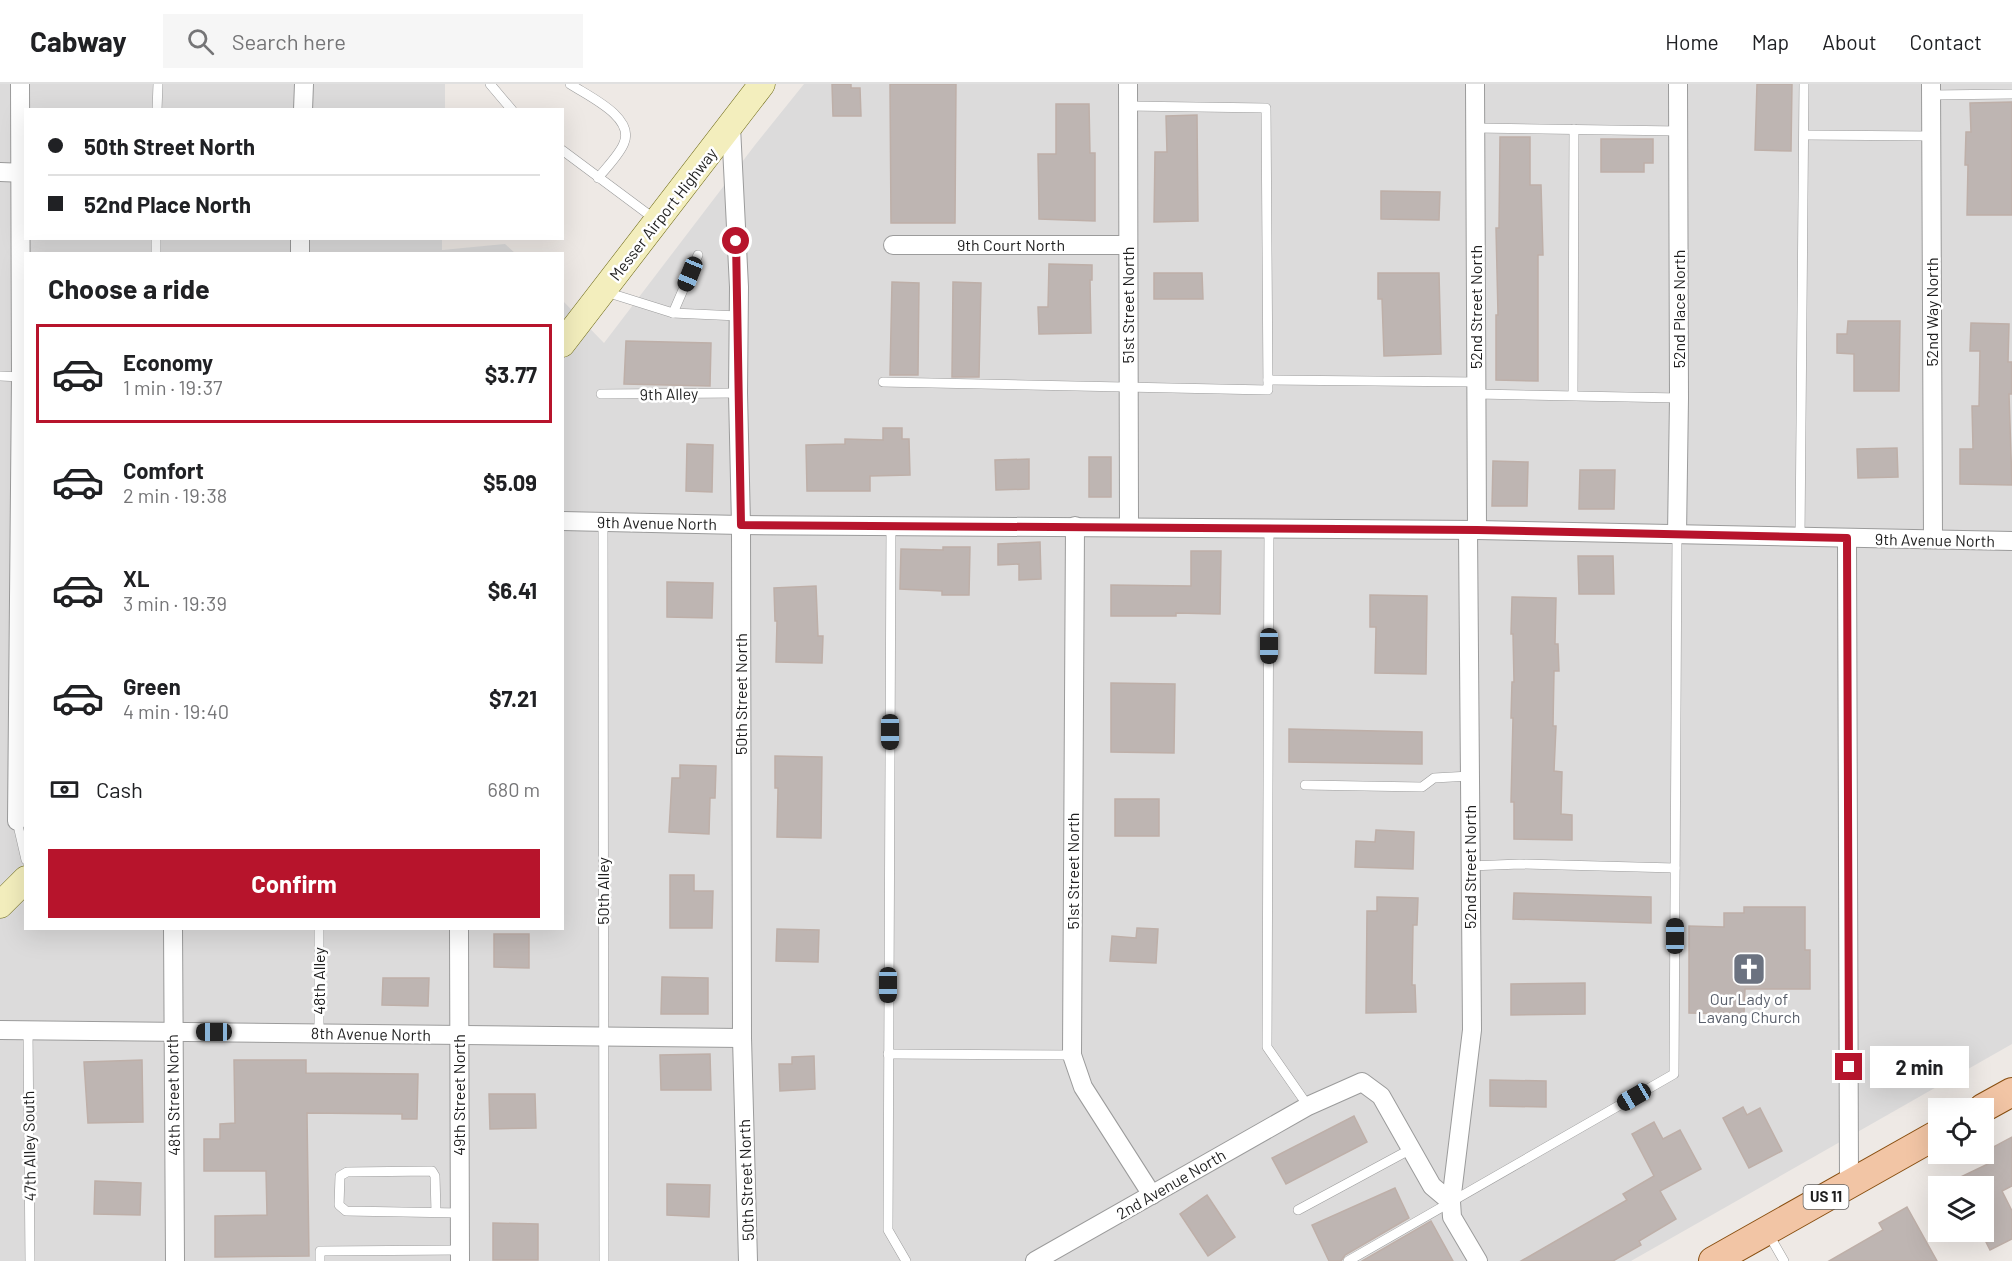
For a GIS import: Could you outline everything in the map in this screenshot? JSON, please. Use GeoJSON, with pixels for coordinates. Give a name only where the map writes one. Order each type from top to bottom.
{"type":"FeatureCollection","features":[{"type":"Feature","properties":{"kind":"main road","name":"Messer Airport Highway"},"geometry":{"type":"LineString","coordinates":[[564,341],[762,84]]}},
{"type":"Feature","properties":{"kind":"main road"},"geometry":{"type":"LineString","coordinates":[[0,905],[24,881]]}},
{"type":"Feature","properties":{"kind":"main road"},"geometry":{"type":"LineString","coordinates":[[1994,1102],[2012,1092]]}},
{"type":"Feature","properties":{"kind":"main road","name":"US 11"},"geometry":{"type":"LineString","coordinates":[[1713,1261],[1928,1140]]}},
{"type":"Feature","properties":{"kind":"street"},"geometry":{"type":"LineString","coordinates":[[17,821],[23,173],[20,84]]}},
{"type":"Feature","properties":{"kind":"street"},"geometry":{"type":"LineString","coordinates":[[303,108],[304,84]]}},
{"type":"Feature","properties":{"kind":"street","name":"51st Street North"},"geometry":{"type":"LineString","coordinates":[[1128,84],[1129,527]]}},
{"type":"Feature","properties":{"kind":"street","name":"52nd Street North"},"geometry":{"type":"LineString","coordinates":[[1475,84],[1477,388],[1472,530],[1470,776],[1472,1030],[1450,1202],[1452,1217],[1478,1261]]}},
{"type":"Feature","properties":{"kind":"street","name":"52nd Place North"},"geometry":{"type":"LineString","coordinates":[[1677,535],[1678,84]]}},
{"type":"Feature","properties":{"kind":"street","name":"52nd Way North"},"geometry":{"type":"LineString","coordinates":[[1931,89],[1933,539]]}},
{"type":"Feature","properties":{"kind":"street","name":"50th Street North"},"geometry":{"type":"LineString","coordinates":[[731,127],[738,316],[741,525],[742,1038],[748,1261]]}},
{"type":"Feature","properties":{"kind":"street"},"geometry":{"type":"LineString","coordinates":[[0,172],[23,173]]}},
{"type":"Feature","properties":{"kind":"street","name":"9th Court North"},"geometry":{"type":"LineString","coordinates":[[893,245],[1128,245]]}},
{"type":"Feature","properties":{"kind":"street","name":"9th Avenue North"},"geometry":{"type":"LineString","coordinates":[[564,521],[741,525],[1472,530],[2012,541]]}},
{"type":"Feature","properties":{"kind":"street","name":"51st Street North"},"geometry":{"type":"LineString","coordinates":[[1075,526],[1072,1055],[1083,1087],[1152,1195]]}},
{"type":"Feature","properties":{"kind":"street"},"geometry":{"type":"LineString","coordinates":[[1847,538],[1850,1184]]}},
{"type":"Feature","properties":{"kind":"street","name":"48th Street North"},"geometry":{"type":"LineString","coordinates":[[173,930],[175,1261]]}},
{"type":"Feature","properties":{"kind":"street","name":"49th Street North"},"geometry":{"type":"LineString","coordinates":[[459,930],[460,1256]]}},
{"type":"Feature","properties":{"kind":"street","name":"8th Avenue North"},"geometry":{"type":"LineString","coordinates":[[0,1030],[742,1038]]}},
{"type":"Feature","properties":{"kind":"street","name":"52nd Street North"},"geometry":{"type":"LineString","coordinates":[[1308,1106],[1362,1082],[1381,1096],[1432,1186],[1450,1202]]}},
{"type":"Feature","properties":{"kind":"street","name":"2nd Avenue North"},"geometry":{"type":"LineString","coordinates":[[1035,1261],[1308,1106]]}},
{"type":"Feature","properties":{"kind":"lane"},"geometry":{"type":"LineString","coordinates":[[157,108],[158,84]]}},
{"type":"Feature","properties":{"kind":"lane"},"geometry":{"type":"LineString","coordinates":[[490,84],[510,108]]}},
{"type":"Feature","properties":{"kind":"lane"},"geometry":{"type":"LineString","coordinates":[[570,84],[616,115],[626,129],[624,143],[598,178]]}},
{"type":"Feature","properties":{"kind":"lane"},"geometry":{"type":"LineString","coordinates":[[1800,537],[1804,84]]}},
{"type":"Feature","properties":{"kind":"lane"},"geometry":{"type":"LineString","coordinates":[[1931,89],[2012,94]]}},
{"type":"Feature","properties":{"kind":"lane"},"geometry":{"type":"LineString","coordinates":[[883,382],[1268,390],[1266,108],[1128,106]]}},
{"type":"Feature","properties":{"kind":"lane"},"geometry":{"type":"LineString","coordinates":[[1476,128],[1679,131]]}},
{"type":"Feature","properties":{"kind":"lane"},"geometry":{"type":"LineString","coordinates":[[1573,395],[1574,129]]}},
{"type":"Feature","properties":{"kind":"lane"},"geometry":{"type":"LineString","coordinates":[[1805,135],[1932,136]]}},
{"type":"Feature","properties":{"kind":"lane"},"geometry":{"type":"LineString","coordinates":[[564,152],[658,221]]}},
{"type":"Feature","properties":{"kind":"lane"},"geometry":{"type":"LineString","coordinates":[[674,313],[698,255]]}},
{"type":"Feature","properties":{"kind":"lane"},"geometry":{"type":"LineString","coordinates":[[603,291],[674,313],[738,316]]}},
{"type":"Feature","properties":{"kind":"lane"},"geometry":{"type":"LineString","coordinates":[[0,376],[21,377]]}},
{"type":"Feature","properties":{"kind":"lane"},"geometry":{"type":"LineString","coordinates":[[1268,380],[1679,398]]}},
{"type":"Feature","properties":{"kind":"lane","name":"9th Alley"},"geometry":{"type":"LineString","coordinates":[[601,394],[738,393]]}},
{"type":"Feature","properties":{"kind":"lane","name":"50th Alley"},"geometry":{"type":"LineString","coordinates":[[603,522],[604,1261]]}},
{"type":"Feature","properties":{"kind":"lane"},"geometry":{"type":"LineString","coordinates":[[891,525],[888,1230],[906,1261]]}},
{"type":"Feature","properties":{"kind":"lane"},"geometry":{"type":"LineString","coordinates":[[1269,528],[1267,1047],[1308,1106]]}},
{"type":"Feature","properties":{"kind":"lane"},"geometry":{"type":"LineString","coordinates":[[1348,1261],[1674,1074],[1677,535]]}},
{"type":"Feature","properties":{"kind":"lane"},"geometry":{"type":"LineString","coordinates":[[1305,785],[1422,787],[1434,778],[1470,776]]}},
{"type":"Feature","properties":{"kind":"lane"},"geometry":{"type":"LineString","coordinates":[[17,821],[24,851]]}},
{"type":"Feature","properties":{"kind":"lane"},"geometry":{"type":"LineString","coordinates":[[1470,866],[1520,864],[1675,868]]}},
{"type":"Feature","properties":{"kind":"lane","name":"48th Alley"},"geometry":{"type":"LineString","coordinates":[[319,930],[319,1033]]}},
{"type":"Feature","properties":{"kind":"lane","name":"47th Alley South"},"geometry":{"type":"LineString","coordinates":[[28,1031],[30,1261]]}},
{"type":"Feature","properties":{"kind":"lane"},"geometry":{"type":"LineString","coordinates":[[888,1054],[1072,1055]]}},
{"type":"Feature","properties":{"kind":"lane"},"geometry":{"type":"LineString","coordinates":[[1298,1210],[1411,1149]]}},
{"type":"Feature","properties":{"kind":"lane"},"geometry":{"type":"LineString","coordinates":[[436,1212],[435,1176],[432,1171],[347,1172],[340,1176],[339,1205],[346,1211],[459,1213]]}},
{"type":"Feature","properties":{"kind":"lane"},"geometry":{"type":"LineString","coordinates":[[1766,1231],[1784,1261]]}},
{"type":"Feature","properties":{"kind":"lane"},"geometry":{"type":"LineString","coordinates":[[320,1261],[320,1251],[460,1256]]}},
{"type":"Feature","properties":{"kind":"shaded area"},"geometry":{"type":"Polygon","coordinates":[[[0,84],[445,84],[445,108],[24,108],[24,240],[442,240],[442,250],[505,244],[514,252],[24,252],[24,930],[564,930],[564,302],[604,343],[804,84],[2012,84],[2012,1044],[1631,1261],[0,1261],[0,84]]]}},
{"type":"Feature","properties":{"kind":"building"},"geometry":{"type":"Polygon","coordinates":[[[832,84],[851,84],[851,88],[860,88],[861,116],[833,116],[832,84]]]}},
{"type":"Feature","properties":{"kind":"building"},"geometry":{"type":"Polygon","coordinates":[[[890,84],[956,84],[955,223],[891,223],[890,84]]]}},
{"type":"Feature","properties":{"kind":"building"},"geometry":{"type":"Polygon","coordinates":[[[1757,84],[1792,84],[1791,151],[1755,150],[1757,84]]]}},
{"type":"Feature","properties":{"kind":"building"},"geometry":{"type":"Polygon","coordinates":[[[2012,102],[2012,215],[1967,215],[1968,165],[1965,165],[1966,132],[1971,132],[1970,103],[2012,102]]]}},
{"type":"Feature","properties":{"kind":"building"},"geometry":{"type":"Polygon","coordinates":[[[1056,104],[1089,104],[1090,153],[1095,153],[1095,221],[1039,219],[1038,154],[1056,154],[1056,104]]]}},
{"type":"Feature","properties":{"kind":"building"},"geometry":{"type":"Polygon","coordinates":[[[1197,115],[1198,221],[1154,222],[1155,152],[1167,152],[1166,116],[1197,115]]]}},
{"type":"Feature","properties":{"kind":"building"},"geometry":{"type":"Polygon","coordinates":[[[1500,137],[1530,137],[1530,185],[1541,185],[1543,255],[1538,255],[1538,381],[1496,380],[1496,315],[1498,315],[1496,228],[1499,228],[1500,137]]]}},
{"type":"Feature","properties":{"kind":"building"},"geometry":{"type":"Polygon","coordinates":[[[1601,139],[1653,139],[1653,163],[1644,163],[1644,172],[1601,172],[1601,139]]]}},
{"type":"Feature","properties":{"kind":"building"},"geometry":{"type":"Polygon","coordinates":[[[1381,191],[1440,192],[1439,220],[1381,219],[1381,191]]]}},
{"type":"Feature","properties":{"kind":"building"},"geometry":{"type":"Polygon","coordinates":[[[1049,264],[1092,265],[1091,333],[1039,334],[1038,307],[1048,307],[1049,264]]]}},
{"type":"Feature","properties":{"kind":"building"},"geometry":{"type":"Polygon","coordinates":[[[1154,273],[1202,273],[1203,299],[1154,299],[1154,273]]]}},
{"type":"Feature","properties":{"kind":"building"},"geometry":{"type":"Polygon","coordinates":[[[1378,273],[1439,273],[1441,354],[1384,356],[1382,299],[1378,299],[1378,273]]]}},
{"type":"Feature","properties":{"kind":"building"},"geometry":{"type":"Polygon","coordinates":[[[892,282],[919,283],[918,375],[890,375],[892,282]]]}},
{"type":"Feature","properties":{"kind":"building"},"geometry":{"type":"Polygon","coordinates":[[[953,282],[981,283],[979,377],[952,377],[953,282]]]}},
{"type":"Feature","properties":{"kind":"building"},"geometry":{"type":"Polygon","coordinates":[[[1848,321],[1900,321],[1899,391],[1854,391],[1854,354],[1837,353],[1837,334],[1847,334],[1848,321]]]}},
{"type":"Feature","properties":{"kind":"building"},"geometry":{"type":"Polygon","coordinates":[[[1971,323],[2009,324],[2008,362],[2012,362],[2012,394],[2009,394],[2012,485],[1960,484],[1960,449],[1973,449],[1972,406],[1979,406],[1980,351],[1970,351],[1971,323]]]}},
{"type":"Feature","properties":{"kind":"building"},"geometry":{"type":"Polygon","coordinates":[[[626,341],[711,343],[710,386],[624,384],[626,341]]]}},
{"type":"Feature","properties":{"kind":"building"},"geometry":{"type":"Polygon","coordinates":[[[883,428],[902,428],[902,439],[909,439],[910,475],[870,476],[870,491],[807,491],[806,445],[845,444],[845,439],[883,440],[883,428]]]}},
{"type":"Feature","properties":{"kind":"building"},"geometry":{"type":"Polygon","coordinates":[[[687,444],[713,445],[712,492],[686,491],[687,444]]]}},
{"type":"Feature","properties":{"kind":"building"},"geometry":{"type":"Polygon","coordinates":[[[1897,448],[1898,477],[1858,478],[1857,449],[1897,448]]]}},
{"type":"Feature","properties":{"kind":"building"},"geometry":{"type":"Polygon","coordinates":[[[1089,457],[1111,457],[1111,497],[1089,497],[1089,457]]]}},
{"type":"Feature","properties":{"kind":"building"},"geometry":{"type":"Polygon","coordinates":[[[1029,459],[1029,489],[996,490],[995,460],[1029,459]]]}},
{"type":"Feature","properties":{"kind":"building"},"geometry":{"type":"Polygon","coordinates":[[[1493,461],[1528,462],[1527,506],[1492,506],[1493,461]]]}},
{"type":"Feature","properties":{"kind":"building"},"geometry":{"type":"Polygon","coordinates":[[[1580,470],[1615,470],[1614,509],[1579,509],[1580,470]]]}},
{"type":"Feature","properties":{"kind":"building"},"geometry":{"type":"Polygon","coordinates":[[[1040,542],[1041,579],[1019,580],[1019,564],[998,565],[998,544],[1040,542]]]}},
{"type":"Feature","properties":{"kind":"building"},"geometry":{"type":"Polygon","coordinates":[[[943,547],[970,547],[969,595],[942,595],[942,591],[900,589],[901,549],[943,550],[943,547]]]}},
{"type":"Feature","properties":{"kind":"building"},"geometry":{"type":"Polygon","coordinates":[[[1191,551],[1221,551],[1220,614],[1176,613],[1176,616],[1111,616],[1111,585],[1191,586],[1191,551]]]}},
{"type":"Feature","properties":{"kind":"building"},"geometry":{"type":"Polygon","coordinates":[[[1578,556],[1613,556],[1614,594],[1579,594],[1578,556]]]}},
{"type":"Feature","properties":{"kind":"building"},"geometry":{"type":"Polygon","coordinates":[[[667,582],[713,583],[712,618],[667,617],[667,582]]]}},
{"type":"Feature","properties":{"kind":"building"},"geometry":{"type":"Polygon","coordinates":[[[816,586],[818,636],[823,636],[822,663],[776,662],[777,621],[775,621],[774,588],[816,586]]]}},
{"type":"Feature","properties":{"kind":"building"},"geometry":{"type":"Polygon","coordinates":[[[1370,595],[1427,596],[1426,674],[1375,673],[1376,627],[1370,627],[1370,595]]]}},
{"type":"Feature","properties":{"kind":"building"},"geometry":{"type":"Polygon","coordinates":[[[1512,597],[1556,598],[1555,644],[1558,644],[1559,671],[1554,671],[1553,726],[1556,726],[1554,771],[1562,772],[1561,814],[1572,815],[1572,840],[1514,839],[1514,802],[1511,802],[1513,718],[1511,718],[1512,682],[1514,682],[1513,634],[1511,634],[1512,597]]]}},
{"type":"Feature","properties":{"kind":"building"},"geometry":{"type":"Polygon","coordinates":[[[1111,683],[1175,684],[1174,753],[1111,752],[1111,683]]]}},
{"type":"Feature","properties":{"kind":"building"},"geometry":{"type":"Polygon","coordinates":[[[1289,729],[1422,732],[1422,764],[1289,762],[1289,729]]]}},
{"type":"Feature","properties":{"kind":"building"},"geometry":{"type":"Polygon","coordinates":[[[775,756],[822,757],[821,838],[777,837],[778,788],[775,788],[775,756]]]}},
{"type":"Feature","properties":{"kind":"building"},"geometry":{"type":"Polygon","coordinates":[[[680,765],[716,766],[715,798],[710,798],[709,834],[669,832],[672,778],[680,778],[680,765]]]}},
{"type":"Feature","properties":{"kind":"building"},"geometry":{"type":"Polygon","coordinates":[[[1115,799],[1159,799],[1159,836],[1115,836],[1115,799]]]}},
{"type":"Feature","properties":{"kind":"building"},"geometry":{"type":"Polygon","coordinates":[[[1376,830],[1414,832],[1413,869],[1355,867],[1356,841],[1375,842],[1376,830]]]}},
{"type":"Feature","properties":{"kind":"building"},"geometry":{"type":"Polygon","coordinates":[[[670,875],[694,875],[694,891],[713,891],[712,928],[670,928],[670,875]]]}},
{"type":"Feature","properties":{"kind":"building"},"geometry":{"type":"Polygon","coordinates":[[[1514,893],[1651,897],[1651,923],[1513,919],[1514,893]]]}},
{"type":"Feature","properties":{"kind":"building"},"geometry":{"type":"Polygon","coordinates":[[[1377,897],[1418,898],[1417,925],[1413,925],[1412,985],[1415,985],[1416,1012],[1366,1013],[1367,911],[1377,911],[1377,897]]]}},
{"type":"Feature","properties":{"kind":"building","name":"Our Lady of Lavang Church"},"geometry":{"type":"Polygon","coordinates":[[[1744,907],[1805,907],[1805,950],[1810,950],[1810,989],[1745,989],[1744,1014],[1689,1013],[1689,926],[1724,927],[1724,913],[1744,913],[1744,907]]]}},
{"type":"Feature","properties":{"kind":"building"},"geometry":{"type":"Polygon","coordinates":[[[1137,928],[1158,929],[1156,963],[1110,961],[1112,936],[1136,938],[1137,928]]]}},
{"type":"Feature","properties":{"kind":"building"},"geometry":{"type":"Polygon","coordinates":[[[777,929],[819,930],[818,962],[776,961],[777,929]]]}},
{"type":"Feature","properties":{"kind":"building"},"geometry":{"type":"Polygon","coordinates":[[[494,934],[529,934],[529,968],[494,967],[494,934]]]}},
{"type":"Feature","properties":{"kind":"building"},"geometry":{"type":"Polygon","coordinates":[[[662,977],[708,978],[708,1014],[661,1014],[662,977]]]}},
{"type":"Feature","properties":{"kind":"building"},"geometry":{"type":"Polygon","coordinates":[[[383,978],[429,978],[428,1006],[382,1005],[383,978]]]}},
{"type":"Feature","properties":{"kind":"building"},"geometry":{"type":"Polygon","coordinates":[[[1585,983],[1585,1014],[1511,1015],[1511,984],[1585,983]]]}},
{"type":"Feature","properties":{"kind":"building"},"geometry":{"type":"Polygon","coordinates":[[[710,1054],[711,1090],[661,1090],[660,1055],[710,1054]]]}},
{"type":"Feature","properties":{"kind":"building"},"geometry":{"type":"Polygon","coordinates":[[[814,1056],[815,1089],[780,1091],[779,1064],[792,1064],[792,1057],[814,1056]]]}},
{"type":"Feature","properties":{"kind":"building"},"geometry":{"type":"Polygon","coordinates":[[[142,1060],[143,1122],[88,1123],[84,1062],[142,1060]]]}},
{"type":"Feature","properties":{"kind":"building"},"geometry":{"type":"Polygon","coordinates":[[[234,1060],[306,1060],[306,1073],[418,1074],[417,1119],[402,1119],[402,1114],[307,1113],[309,1256],[215,1257],[215,1216],[267,1215],[266,1171],[204,1171],[204,1139],[220,1139],[220,1124],[235,1123],[234,1060]]]}},
{"type":"Feature","properties":{"kind":"building"},"geometry":{"type":"Polygon","coordinates":[[[1490,1080],[1546,1081],[1546,1107],[1490,1106],[1490,1080]]]}},
{"type":"Feature","properties":{"kind":"building"},"geometry":{"type":"Polygon","coordinates":[[[489,1094],[535,1094],[536,1128],[490,1129],[489,1094]]]}},
{"type":"Feature","properties":{"kind":"building"},"geometry":{"type":"Polygon","coordinates":[[[1743,1107],[1747,1115],[1760,1108],[1782,1151],[1749,1168],[1723,1118],[1743,1107]]]}},
{"type":"Feature","properties":{"kind":"building"},"geometry":{"type":"Polygon","coordinates":[[[1354,1116],[1367,1142],[1286,1184],[1272,1158],[1354,1116]]]}},
{"type":"Feature","properties":{"kind":"building"},"geometry":{"type":"Polygon","coordinates":[[[1654,1122],[1663,1139],[1680,1130],[1701,1169],[1660,1191],[1676,1219],[1639,1241],[1641,1245],[1613,1261],[1521,1261],[1627,1200],[1623,1194],[1654,1176],[1632,1134],[1654,1122]]]}},
{"type":"Feature","properties":{"kind":"building"},"geometry":{"type":"Polygon","coordinates":[[[2012,1137],[2012,1186],[2002,1191],[2012,1211],[2012,1239],[1990,1250],[1986,1242],[1994,1242],[1994,1176],[1963,1176],[1988,1164],[1994,1164],[1994,1147],[2012,1137]]]}},
{"type":"Feature","properties":{"kind":"building"},"geometry":{"type":"Polygon","coordinates":[[[95,1181],[141,1183],[140,1215],[94,1214],[95,1181]]]}},
{"type":"Feature","properties":{"kind":"building"},"geometry":{"type":"Polygon","coordinates":[[[667,1184],[710,1185],[709,1217],[667,1215],[667,1184]]]}},
{"type":"Feature","properties":{"kind":"building"},"geometry":{"type":"Polygon","coordinates":[[[1395,1188],[1409,1218],[1345,1255],[1341,1261],[1329,1261],[1312,1225],[1395,1188]]]}},
{"type":"Feature","properties":{"kind":"building"},"geometry":{"type":"Polygon","coordinates":[[[1207,1195],[1235,1237],[1208,1256],[1180,1214],[1207,1195]]]}},
{"type":"Feature","properties":{"kind":"building"},"geometry":{"type":"Polygon","coordinates":[[[1907,1207],[1937,1261],[1829,1261],[1883,1230],[1879,1223],[1907,1207]]]}},
{"type":"Feature","properties":{"kind":"building"},"geometry":{"type":"Polygon","coordinates":[[[1431,1221],[1453,1261],[1362,1261],[1431,1221]]]}},
{"type":"Feature","properties":{"kind":"building"},"geometry":{"type":"Polygon","coordinates":[[[493,1223],[538,1224],[538,1260],[493,1260],[493,1223]]]}},
{"type":"Feature","properties":{"kind":"place","name":"Our Lady of Lavang Church"},"geometry":{"type":"Point","coordinates":[1749,969]}},
{"type":"Feature","properties":{"kind":"route"},"geometry":{"type":"LineString","coordinates":[[736,241],[739,287],[738,393],[741,525],[1477,530],[1847,538],[1849,1067]]}}]}
